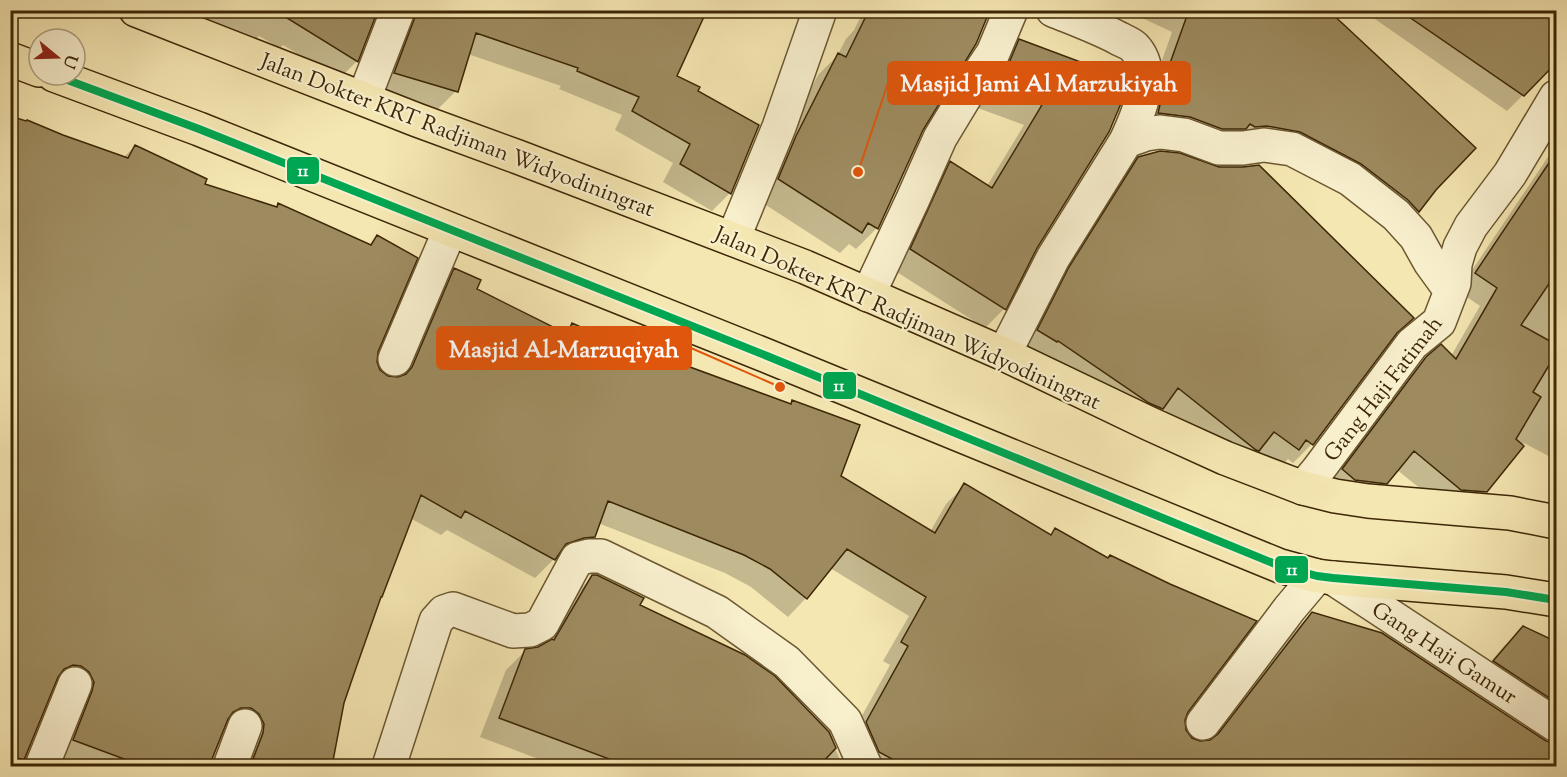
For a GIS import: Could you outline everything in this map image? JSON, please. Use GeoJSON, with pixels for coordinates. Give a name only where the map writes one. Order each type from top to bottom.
{"type":"FeatureCollection","features":[{"type":"Feature","properties":{"kind":"main road","name":"Jalan Dokter KRT Radjiman Widyodiningrat"},"geometry":{"type":"LineString","coordinates":[[136,10],[417,120],[805,267],[1004,354],[1225,458],[1303,488],[1368,501],[1510,513],[1557,522]]}},
{"type":"Feature","properties":{"kind":"main road"},"geometry":{"type":"LineString","coordinates":[[10,59],[27,65]]}},
{"type":"Feature","properties":{"kind":"main road"},"geometry":{"type":"LineString","coordinates":[[86,87],[199,129],[778,360],[1280,566],[1325,577],[1506,592],[1557,600]]}},
{"type":"Feature","properties":{"kind":"street"},"geometry":{"type":"LineString","coordinates":[[364,98],[398,10]]}},
{"type":"Feature","properties":{"kind":"street"},"geometry":{"type":"LineString","coordinates":[[733,239],[779,127],[820,10]]}},
{"type":"Feature","properties":{"kind":"street"},"geometry":{"type":"LineString","coordinates":[[868,295],[940,138],[993,53],[1011,10]]}},
{"type":"Feature","properties":{"kind":"street"},"geometry":{"type":"LineString","coordinates":[[1004,354],[1053,258],[1126,141],[1135,122],[1145,88],[1145,71],[1141,57],[1133,46],[1107,32],[1053,10]]}},
{"type":"Feature","properties":{"kind":"street","name":"Gang Haji Fatimah"},"geometry":{"type":"LineString","coordinates":[[1303,488],[1412,344],[1439,322],[1454,283],[1455,264],[1460,247],[1471,226],[1510,174],[1557,97]]}},
{"type":"Feature","properties":{"kind":"street"},"geometry":{"type":"LineString","coordinates":[[1126,141],[1160,132],[1184,135],[1219,148],[1264,145],[1292,149],[1350,179],[1396,215],[1416,237],[1430,262],[1451,291]]}},
{"type":"Feature","properties":{"kind":"street"},"geometry":{"type":"LineString","coordinates":[[395,359],[450,230]]}},
{"type":"Feature","properties":{"kind":"street"},"geometry":{"type":"LineString","coordinates":[[389,766],[436,621],[444,612],[453,609],[513,631],[531,630],[542,624],[577,559],[589,556],[601,556],[717,612],[788,662],[845,721],[865,766]]}},
{"type":"Feature","properties":{"kind":"street"},"geometry":{"type":"LineString","coordinates":[[1203,723],[1290,608],[1325,577]]}},
{"type":"Feature","properties":{"kind":"street","name":"Gang Haji Gamur"},"geometry":{"type":"LineString","coordinates":[[1325,577],[1557,725]]}},
{"type":"Feature","properties":{"kind":"street"},"geometry":{"type":"LineString","coordinates":[[42,766],[75,684]]}},
{"type":"Feature","properties":{"kind":"street"},"geometry":{"type":"LineString","coordinates":[[230,766],[245,726]]}},
{"type":"Feature","properties":{"kind":"building"},"geometry":{"type":"Polygon","coordinates":[[[274,10],[378,10],[358,62],[274,10]]]}},
{"type":"Feature","properties":{"kind":"building"},"geometry":{"type":"Polygon","coordinates":[[[416,10],[707,10],[677,76],[700,87],[698,91],[759,125],[731,194],[680,164],[690,144],[632,111],[639,97],[577,71],[578,68],[476,33],[458,92],[394,73],[416,10]]]}},
{"type":"Feature","properties":{"kind":"building"},"geometry":{"type":"Polygon","coordinates":[[[869,10],[990,10],[976,44],[923,130],[878,229],[868,223],[862,233],[778,179],[796,136],[838,53],[846,57],[869,10]]]}},
{"type":"Feature","properties":{"kind":"building"},"geometry":{"type":"Polygon","coordinates":[[[1189,10],[1328,10],[1476,148],[1436,190],[1419,212],[1408,200],[1361,164],[1300,132],[1267,126],[1255,127],[1250,124],[1246,129],[1222,129],[1190,117],[1158,113],[1164,80],[1189,10]]]}},
{"type":"Feature","properties":{"kind":"building"},"geometry":{"type":"Polygon","coordinates":[[[1399,10],[1557,10],[1557,62],[1524,96],[1399,10]]]}},
{"type":"Feature","properties":{"kind":"building"},"geometry":{"type":"Polygon","coordinates":[[[1019,39],[1126,80],[1122,101],[1109,132],[1037,248],[1006,310],[910,249],[950,161],[992,188],[1042,105],[993,87],[1009,63],[1019,39]]]}},
{"type":"Feature","properties":{"kind":"building"},"geometry":{"type":"Polygon","coordinates":[[[10,116],[27,120],[128,158],[135,145],[207,179],[205,184],[277,207],[278,203],[371,245],[377,235],[418,258],[378,352],[377,362],[380,370],[388,376],[398,377],[406,374],[412,367],[454,268],[481,280],[477,289],[567,334],[572,323],[625,347],[627,344],[791,404],[792,400],[860,425],[841,476],[935,533],[964,483],[1051,535],[1055,528],[1108,558],[1110,555],[1170,584],[1257,621],[1188,712],[1185,720],[1186,730],[1192,738],[1200,741],[1210,740],[1218,734],[1312,612],[1382,633],[1546,741],[1557,743],[1557,766],[905,766],[879,752],[866,722],[908,646],[901,642],[926,597],[847,549],[807,599],[770,569],[744,555],[608,501],[595,537],[566,544],[555,560],[465,511],[461,518],[421,495],[381,597],[344,703],[332,766],[293,766],[253,759],[264,724],[259,714],[251,708],[241,708],[233,712],[228,719],[212,759],[212,766],[143,766],[73,740],[94,682],[89,672],[81,666],[73,665],[64,669],[58,677],[24,760],[10,756],[10,116]]]}},
{"type":"Feature","properties":{"kind":"building"},"geometry":{"type":"Polygon","coordinates":[[[1160,151],[1180,153],[1219,167],[1259,165],[1414,318],[1397,333],[1313,445],[1306,440],[1299,450],[1274,432],[1259,451],[1256,450],[1178,388],[1163,409],[1149,403],[1058,341],[1037,330],[1069,267],[1138,157],[1160,151]]]}},
{"type":"Feature","properties":{"kind":"building"},"geometry":{"type":"Polygon","coordinates":[[[1557,151],[1557,272],[1521,325],[1557,345],[1557,352],[1533,392],[1541,397],[1516,439],[1524,446],[1487,492],[1461,490],[1414,451],[1387,484],[1355,480],[1342,469],[1426,357],[1441,344],[1456,359],[1497,288],[1475,273],[1557,151]]]}},
{"type":"Feature","properties":{"kind":"building"},"geometry":{"type":"Polygon","coordinates":[[[592,575],[597,575],[644,598],[640,605],[745,655],[775,676],[829,732],[836,748],[819,766],[628,766],[499,718],[525,649],[538,647],[554,640],[592,575]]]}},
{"type":"Feature","properties":{"kind":"building"},"geometry":{"type":"Polygon","coordinates":[[[1523,626],[1557,642],[1557,703],[1493,661],[1523,626]]]}},
{"type":"Feature","properties":{"kind":"transit line","name":"11"},"geometry":{"type":"LineString","coordinates":[[86,87],[199,129],[767,356],[1280,566],[1333,578],[1506,592],[1556,600]]}},
{"type":"Feature","properties":{"kind":"place","name":"Masjid Jami Al Marzukiyah"},"geometry":{"type":"Point","coordinates":[858,172]}},
{"type":"Feature","properties":{"kind":"place","name":"Masjid Al-Marzuqiyah"},"geometry":{"type":"Point","coordinates":[780,387]}}]}
